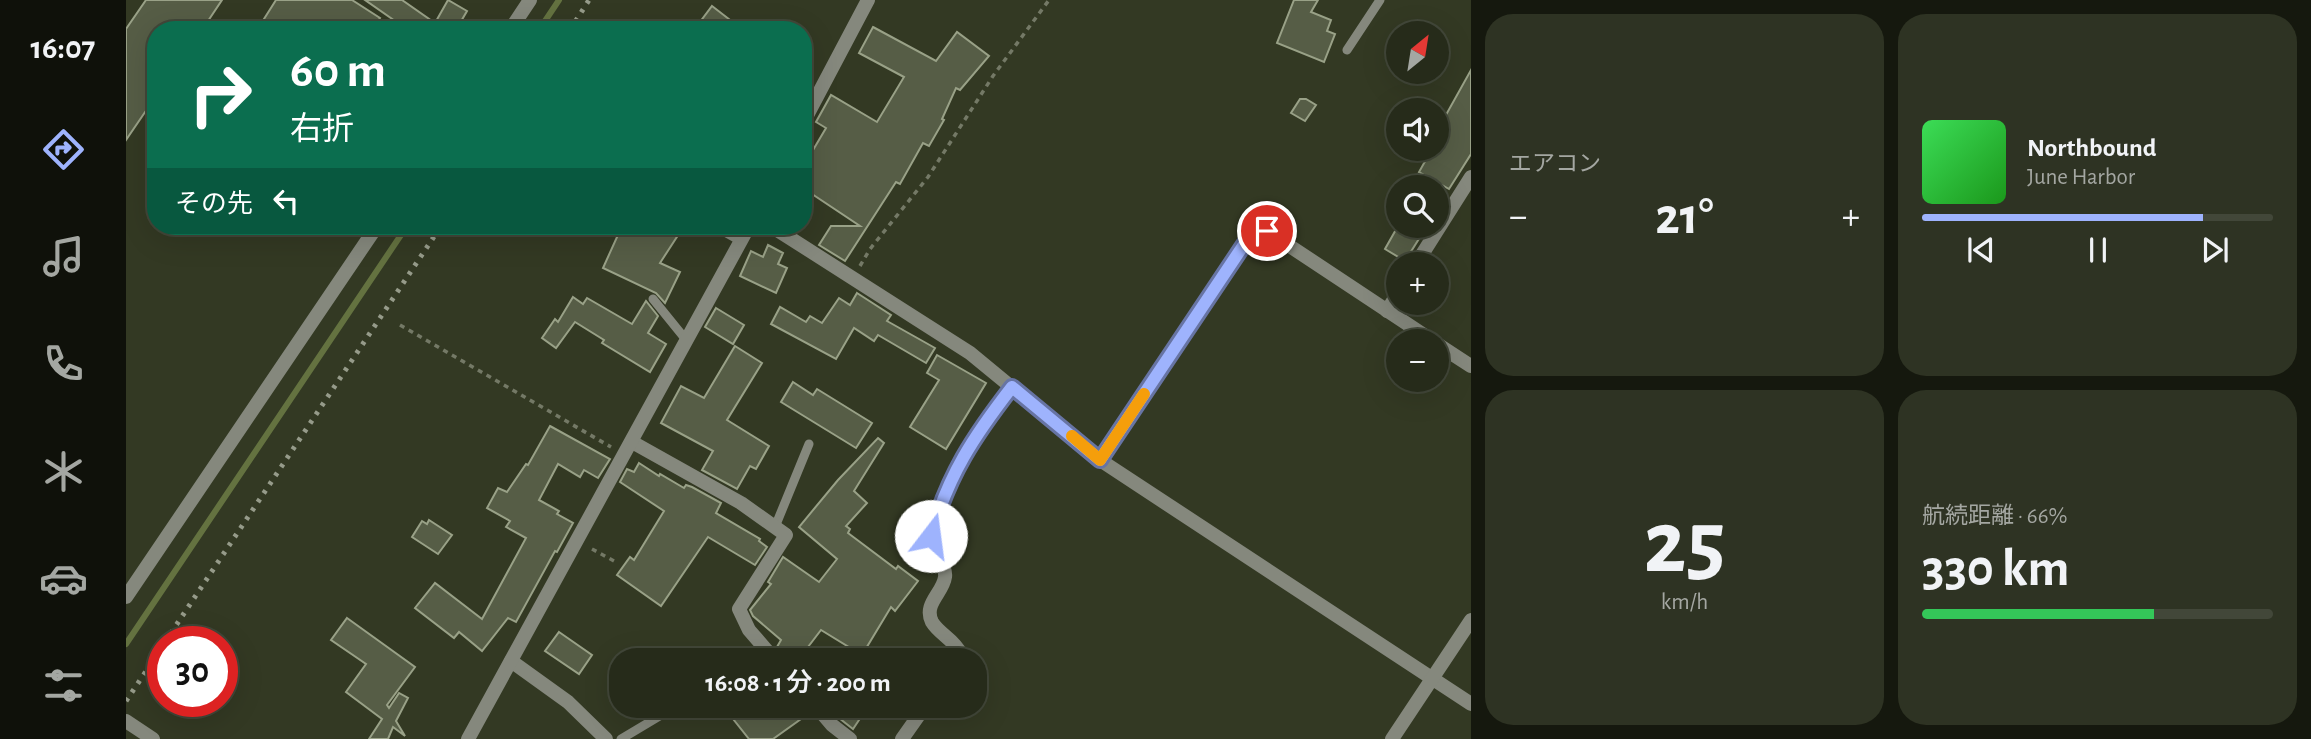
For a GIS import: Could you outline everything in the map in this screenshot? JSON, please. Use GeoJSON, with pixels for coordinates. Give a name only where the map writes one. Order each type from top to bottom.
{"type":"FeatureCollection","features":[{"type":"Feature","properties":{"kind":"street"},"geometry":{"type":"LineString","coordinates":[[516,21],[530,0]]}},
{"type":"Feature","properties":{"kind":"street"},"geometry":{"type":"LineString","coordinates":[[812,106],[868,0]]}},
{"type":"Feature","properties":{"kind":"street"},"geometry":{"type":"LineString","coordinates":[[1424,252],[1471,177]]}},
{"type":"Feature","properties":{"kind":"street"},"geometry":{"type":"LineString","coordinates":[[1100,460],[1251,234],[1267,231],[1386,310]]}},
{"type":"Feature","properties":{"kind":"street"},"geometry":{"type":"LineString","coordinates":[[126,597],[371,235]]}},
{"type":"Feature","properties":{"kind":"street"},"geometry":{"type":"LineString","coordinates":[[468,739],[744,235]]}},
{"type":"Feature","properties":{"kind":"street"},"geometry":{"type":"LineString","coordinates":[[785,235],[970,353],[1100,460],[1471,704]]}},
{"type":"Feature","properties":{"kind":"street"},"geometry":{"type":"LineString","coordinates":[[1393,315],[1415,329]]}},
{"type":"Feature","properties":{"kind":"street"},"geometry":{"type":"LineString","coordinates":[[1449,351],[1471,366]]}},
{"type":"Feature","properties":{"kind":"street"},"geometry":{"type":"LineString","coordinates":[[958,648],[932,622],[929,608],[945,578],[944,567],[933,552],[931,536],[941,500],[958,464],[978,430],[1012,387]]}},
{"type":"Feature","properties":{"kind":"street"},"geometry":{"type":"LineString","coordinates":[[629,448],[741,503],[786,535],[739,609],[749,630],[765,648]]}},
{"type":"Feature","properties":{"kind":"street"},"geometry":{"type":"LineString","coordinates":[[1392,739],[1471,621]]}},
{"type":"Feature","properties":{"kind":"street"},"geometry":{"type":"LineString","coordinates":[[512,661],[569,702],[606,739]]}},
{"type":"Feature","properties":{"kind":"street"},"geometry":{"type":"LineString","coordinates":[[826,718],[850,739]]}},
{"type":"Feature","properties":{"kind":"street"},"geometry":{"type":"LineString","coordinates":[[902,739],[917,718]]}},
{"type":"Feature","properties":{"kind":"street"},"geometry":{"type":"LineString","coordinates":[[126,721],[153,739]]}},
{"type":"Feature","properties":{"kind":"lane"},"geometry":{"type":"LineString","coordinates":[[1347,50],[1380,0]]}},
{"type":"Feature","properties":{"kind":"lane"},"geometry":{"type":"LineString","coordinates":[[730,235],[741,241]]}},
{"type":"Feature","properties":{"kind":"lane"},"geometry":{"type":"LineString","coordinates":[[653,299],[687,341]]}},
{"type":"Feature","properties":{"kind":"lane"},"geometry":{"type":"LineString","coordinates":[[775,527],[809,444]]}},
{"type":"Feature","properties":{"kind":"lane"},"geometry":{"type":"LineString","coordinates":[[621,739],[656,718]]}},
{"type":"Feature","properties":{"kind":"path"},"geometry":{"type":"LineString","coordinates":[[854,279],[870,249],[928,177],[993,76],[1049,0]]}},
{"type":"Feature","properties":{"kind":"path"},"geometry":{"type":"LineString","coordinates":[[400,325],[629,448]]}},
{"type":"Feature","properties":{"kind":"path"},"geometry":{"type":"LineString","coordinates":[[578,541],[614,561]]}},
{"type":"Feature","properties":{"kind":"building"},"geometry":{"type":"Polygon","coordinates":[[[146,0],[222,0],[208,21],[147,21],[147,109],[126,140],[126,29],[146,0]]]}},
{"type":"Feature","properties":{"kind":"building"},"geometry":{"type":"Polygon","coordinates":[[[276,0],[352,0],[380,18],[378,21],[263,21],[276,0]]]}},
{"type":"Feature","properties":{"kind":"building"},"geometry":{"type":"Polygon","coordinates":[[[365,0],[402,0],[432,21],[395,21],[365,0]]]}},
{"type":"Feature","properties":{"kind":"building"},"geometry":{"type":"Polygon","coordinates":[[[448,0],[467,11],[461,21],[436,21],[448,0]]]}},
{"type":"Feature","properties":{"kind":"building"},"geometry":{"type":"Polygon","coordinates":[[[1294,0],[1318,0],[1311,12],[1331,20],[1327,31],[1335,34],[1324,62],[1277,43],[1294,0]]]}},
{"type":"Feature","properties":{"kind":"building"},"geometry":{"type":"Polygon","coordinates":[[[712,6],[731,21],[701,21],[712,6]]]}},
{"type":"Feature","properties":{"kind":"building"},"geometry":{"type":"Polygon","coordinates":[[[873,27],[936,61],[957,32],[989,56],[960,90],[956,88],[942,119],[944,120],[929,146],[923,143],[900,184],[896,182],[845,261],[819,245],[831,226],[860,226],[812,194],[812,152],[826,128],[816,122],[831,95],[877,122],[904,77],[859,53],[873,27]]]}},
{"type":"Feature","properties":{"kind":"building"},"geometry":{"type":"Polygon","coordinates":[[[1471,70],[1471,154],[1449,189],[1449,175],[1424,175],[1419,172],[1425,161],[1449,161],[1449,109],[1471,70]]]}},
{"type":"Feature","properties":{"kind":"building"},"geometry":{"type":"Polygon","coordinates":[[[1300,99],[1306,99],[1316,105],[1305,121],[1291,113],[1300,99]]]}},
{"type":"Feature","properties":{"kind":"building"},"geometry":{"type":"Polygon","coordinates":[[[618,235],[678,235],[660,263],[680,272],[665,303],[656,293],[603,268],[618,235]]]}},
{"type":"Feature","properties":{"kind":"building"},"geometry":{"type":"Polygon","coordinates":[[[1391,238],[1419,238],[1411,252],[1390,252],[1385,249],[1391,238]]]}},
{"type":"Feature","properties":{"kind":"building"},"geometry":{"type":"Polygon","coordinates":[[[768,245],[783,253],[778,264],[787,268],[776,293],[740,276],[751,251],[763,257],[768,245]]]}},
{"type":"Feature","properties":{"kind":"building"},"geometry":{"type":"Polygon","coordinates":[[[857,293],[891,315],[887,321],[935,348],[926,363],[878,335],[874,341],[854,328],[836,359],[771,324],[780,307],[806,322],[810,316],[822,323],[839,298],[850,305],[857,293]]]}},
{"type":"Feature","properties":{"kind":"building"},"geometry":{"type":"Polygon","coordinates":[[[573,297],[583,304],[587,298],[632,324],[646,301],[658,316],[648,333],[666,344],[650,372],[602,343],[604,340],[575,322],[556,348],[542,338],[555,319],[558,322],[573,297]]]}},
{"type":"Feature","properties":{"kind":"building"},"geometry":{"type":"Polygon","coordinates":[[[716,308],[744,325],[733,344],[705,327],[716,308]]]}},
{"type":"Feature","properties":{"kind":"building"},"geometry":{"type":"Polygon","coordinates":[[[735,346],[762,363],[727,420],[769,446],[756,469],[750,466],[737,489],[702,470],[713,451],[661,423],[681,386],[704,398],[735,346]]]}},
{"type":"Feature","properties":{"kind":"building"},"geometry":{"type":"Polygon","coordinates":[[[937,355],[986,383],[946,449],[910,427],[939,380],[927,373],[937,355]]]}},
{"type":"Feature","properties":{"kind":"building"},"geometry":{"type":"Polygon","coordinates":[[[793,382],[813,395],[817,389],[872,423],[856,448],[781,402],[793,382]]]}},
{"type":"Feature","properties":{"kind":"building"},"geometry":{"type":"Polygon","coordinates":[[[550,426],[610,459],[598,478],[584,470],[580,477],[558,464],[539,500],[573,523],[516,622],[508,618],[482,651],[459,632],[454,638],[415,608],[435,583],[482,619],[526,538],[506,527],[510,521],[487,508],[498,488],[507,492],[526,464],[528,465],[550,426]]]}},
{"type":"Feature","properties":{"kind":"building"},"geometry":{"type":"Polygon","coordinates":[[[878,438],[884,443],[854,491],[867,503],[846,526],[850,529],[848,533],[896,569],[898,566],[918,581],[895,611],[891,607],[866,648],[851,648],[821,630],[807,648],[778,648],[781,640],[753,616],[750,610],[771,584],[768,582],[783,557],[819,582],[837,559],[799,527],[878,438]]]}},
{"type":"Feature","properties":{"kind":"building"},"geometry":{"type":"Polygon","coordinates":[[[639,463],[659,476],[660,474],[684,488],[686,485],[692,487],[721,503],[716,513],[760,539],[767,547],[755,565],[708,537],[661,606],[617,575],[630,557],[634,560],[664,511],[620,482],[627,469],[634,472],[639,463]]]}},
{"type":"Feature","properties":{"kind":"building"},"geometry":{"type":"Polygon","coordinates":[[[429,520],[452,535],[438,554],[412,537],[422,521],[427,524],[429,520]]]}},
{"type":"Feature","properties":{"kind":"building"},"geometry":{"type":"Polygon","coordinates":[[[347,618],[415,667],[387,705],[389,708],[399,693],[408,698],[396,721],[405,736],[393,727],[388,739],[369,739],[382,719],[346,692],[366,664],[331,640],[347,618]]]}},
{"type":"Feature","properties":{"kind":"building"},"geometry":{"type":"Polygon","coordinates":[[[559,632],[592,655],[579,674],[545,651],[559,632]]]}},
{"type":"Feature","properties":{"kind":"building"},"geometry":{"type":"Polygon","coordinates":[[[732,718],[802,718],[773,739],[749,739],[732,718]]]}},
{"type":"Feature","properties":{"kind":"building"},"geometry":{"type":"Polygon","coordinates":[[[839,718],[860,718],[853,729],[839,718]]]}},
{"type":"Feature","properties":{"kind":"waterway"},"geometry":{"type":"LineString","coordinates":[[545,21],[559,0]]}},
{"type":"Feature","properties":{"kind":"waterway"},"geometry":{"type":"LineString","coordinates":[[126,644],[401,235]]}},
{"type":"Feature","properties":{"kind":"railway"},"geometry":{"type":"LineString","coordinates":[[576,21],[589,0]]}},
{"type":"Feature","properties":{"kind":"railway"},"geometry":{"type":"LineString","coordinates":[[176,626],[435,235]]}},
{"type":"Feature","properties":{"kind":"railway"},"geometry":{"type":"LineString","coordinates":[[126,701],[147,670]]}},
{"type":"Feature","properties":{"kind":"slow traffic"},"geometry":{"type":"LineString","coordinates":[[1072,436],[1100,460],[1144,394]]}},
{"type":"Feature","properties":{"kind":"route"},"geometry":{"type":"LineString","coordinates":[[931,536],[941,500],[958,464],[978,430],[1012,387],[1100,460],[1251,234],[1267,231]]}}]}
